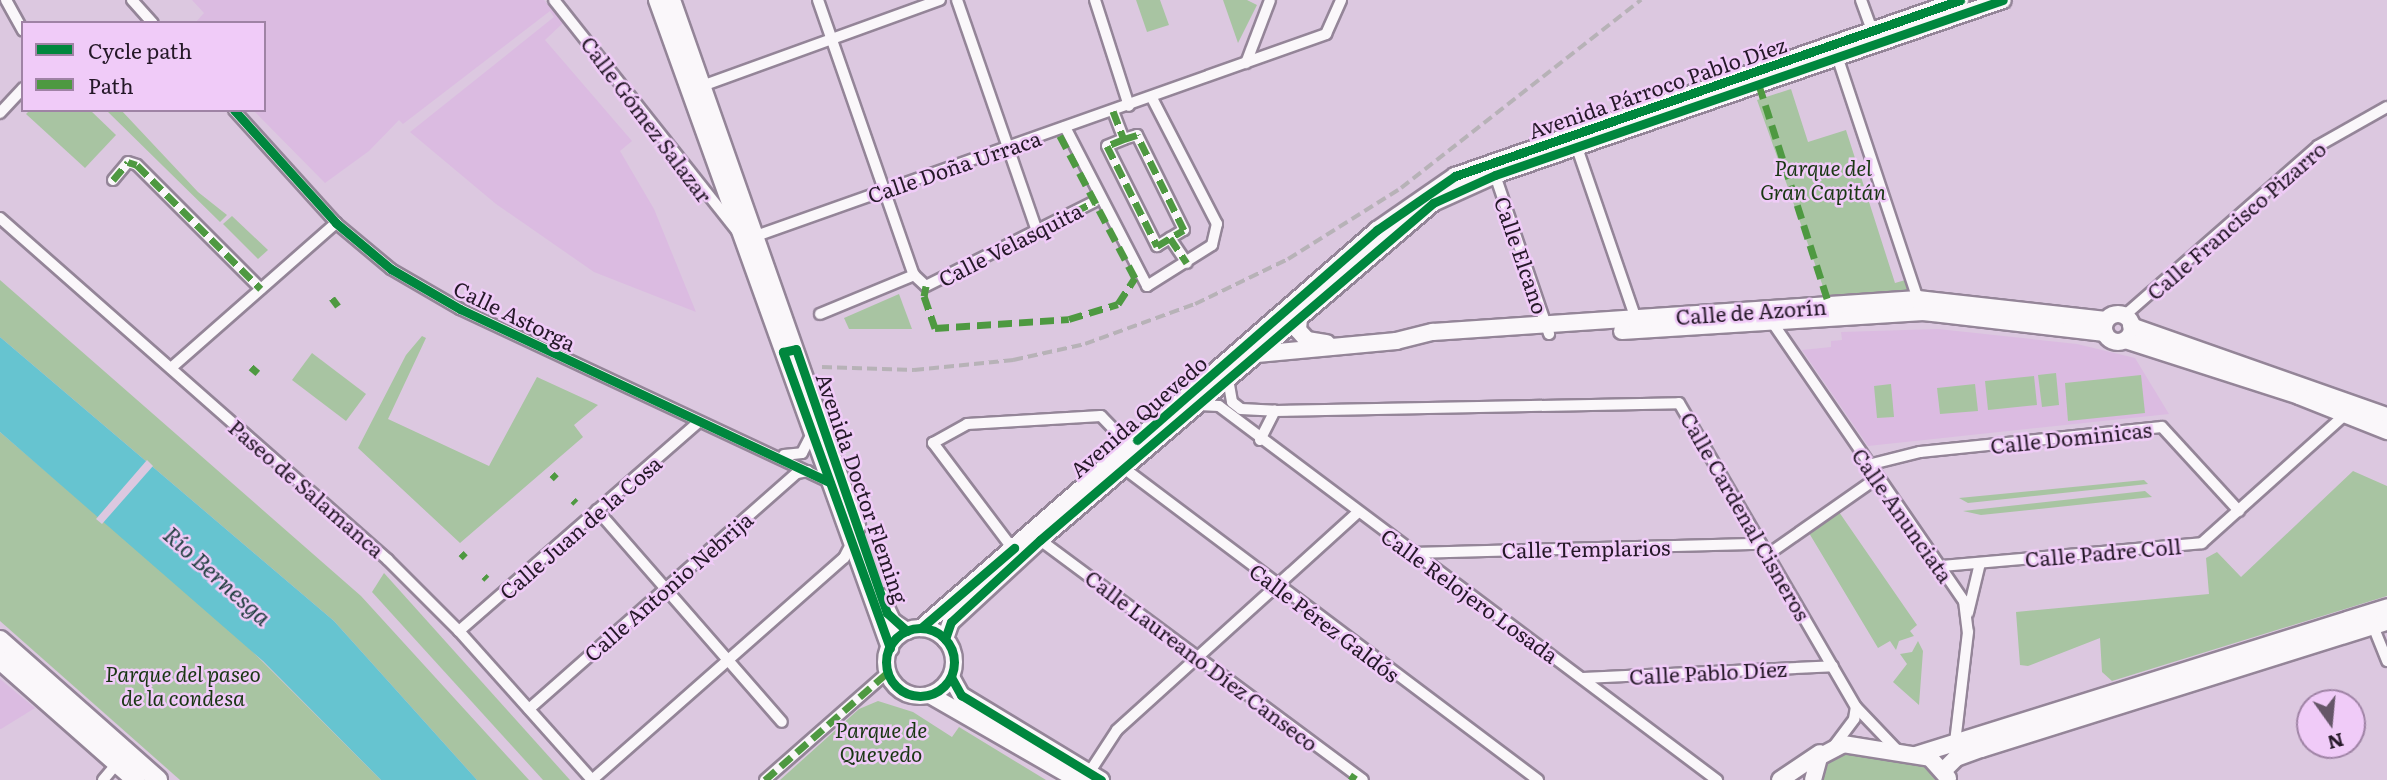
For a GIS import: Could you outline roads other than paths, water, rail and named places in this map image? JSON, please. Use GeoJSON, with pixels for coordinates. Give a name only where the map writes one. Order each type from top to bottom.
{"type":"FeatureCollection","features":[{"type":"Feature","properties":{"kind":"main road","name":"Avenida Doctor Fleming"},"geometry":{"type":"LineString","coordinates":[[657,0],[749,236],[887,613],[914,630]]}},
{"type":"Feature","properties":{"kind":"main road","name":"Avenida Doctor Fleming"},"geometry":{"type":"LineString","coordinates":[[672,0],[812,433],[890,648]]}},
{"type":"Feature","properties":{"kind":"main road","name":"Avenida Párroco Pablo Díez"},"geometry":{"type":"LineString","coordinates":[[1835,51],[1872,31],[1960,0]]}},
{"type":"Feature","properties":{"kind":"main road","name":"Avenida Párroco Pablo Díez"},"geometry":{"type":"LineString","coordinates":[[1381,236],[1433,204],[1575,142],[1835,51],[2003,0]]}},
{"type":"Feature","properties":{"kind":"main road","name":"Avenida Párroco Pablo Díez"},"geometry":{"type":"LineString","coordinates":[[1381,236],[1455,176],[1575,142]]}},
{"type":"Feature","properties":{"kind":"main road","name":"Avenida Quevedo"},"geometry":{"type":"LineString","coordinates":[[914,630],[1118,464],[1199,405],[1299,318],[1381,236]]}},
{"type":"Feature","properties":{"kind":"main road","name":"Avenida Quevedo"},"geometry":{"type":"LineString","coordinates":[[945,639],[951,622],[1118,464],[1130,446],[1256,336],[1381,236]]}},
{"type":"Feature","properties":{"kind":"main road","name":"Calle de Azorín"},"geometry":{"type":"LineString","coordinates":[[1257,354],[1547,329],[1770,315],[1919,299],[2106,327]]}},
{"type":"Feature","properties":{"kind":"main road","name":"Calle de Azorín"},"geometry":{"type":"LineString","coordinates":[[1770,315],[1923,312],[2106,327]]}},
{"type":"Feature","properties":{"kind":"main road"},"geometry":{"type":"LineString","coordinates":[[1299,318],[1298,330],[1307,340]]}},
{"type":"Feature","properties":{"kind":"main road"},"geometry":{"type":"LineString","coordinates":[[2127,327],[2114,341],[2106,327],[2127,327],[2387,416]]}},
{"type":"Feature","properties":{"kind":"main road"},"geometry":{"type":"LineString","coordinates":[[2127,327],[2387,431]]}},
{"type":"Feature","properties":{"kind":"main road","name":"Calle de Azorín"},"geometry":{"type":"LineString","coordinates":[[1256,336],[1307,340],[1339,347]]}},
{"type":"Feature","properties":{"kind":"main road"},"geometry":{"type":"LineString","coordinates":[[1223,384],[1216,378],[1226,362]]}},
{"type":"Feature","properties":{"kind":"main road"},"geometry":{"type":"LineString","coordinates":[[1908,753],[1955,742],[2387,607]]}},
{"type":"Feature","properties":{"kind":"main road"},"geometry":{"type":"LineString","coordinates":[[1780,780],[1830,748],[1908,753],[1930,758],[1947,775],[1956,758],[1981,749],[2380,624]]}},
{"type":"Feature","properties":{"kind":"main road"},"geometry":{"type":"LineString","coordinates":[[914,630],[945,639],[953,655],[951,677],[961,695],[1089,778],[930,695],[906,694],[888,672],[890,648],[914,630]]}},
{"type":"Feature","properties":{"kind":"main road"},"geometry":{"type":"LineString","coordinates":[[0,640],[121,758],[136,780]]}},
{"type":"Feature","properties":{"kind":"main road"},"geometry":{"type":"LineString","coordinates":[[0,660],[121,758],[158,780]]}},
{"type":"Feature","properties":{"kind":"main road"},"geometry":{"type":"LineString","coordinates":[[930,695],[951,677]]}},
{"type":"Feature","properties":{"kind":"main road"},"geometry":{"type":"LineString","coordinates":[[1813,780],[1814,765],[1830,748]]}},
{"type":"Feature","properties":{"kind":"street"},"geometry":{"type":"LineString","coordinates":[[6,0],[21,28]]}},
{"type":"Feature","properties":{"kind":"street"},"geometry":{"type":"LineString","coordinates":[[132,0],[151,21]]}},
{"type":"Feature","properties":{"kind":"street","name":"Calle Gómez Salazar"},"geometry":{"type":"LineString","coordinates":[[554,0],[749,236]]}},
{"type":"Feature","properties":{"kind":"street"},"geometry":{"type":"LineString","coordinates":[[818,0],[914,275]]}},
{"type":"Feature","properties":{"kind":"street"},"geometry":{"type":"LineString","coordinates":[[702,86],[940,0]]}},
{"type":"Feature","properties":{"kind":"street"},"geometry":{"type":"LineString","coordinates":[[957,0],[1037,230]]}},
{"type":"Feature","properties":{"kind":"street"},"geometry":{"type":"LineString","coordinates":[[1095,0],[1129,106]]}},
{"type":"Feature","properties":{"kind":"street"},"geometry":{"type":"LineString","coordinates":[[1246,63],[1270,0]]}},
{"type":"Feature","properties":{"kind":"street","name":"Calle Doña Urraca"},"geometry":{"type":"LineString","coordinates":[[749,236],[1152,98],[1326,34],[1341,0]]}},
{"type":"Feature","properties":{"kind":"street"},"geometry":{"type":"LineString","coordinates":[[1861,0],[1872,31]]}},
{"type":"Feature","properties":{"kind":"street"},"geometry":{"type":"LineString","coordinates":[[1835,51],[1919,299]]}},
{"type":"Feature","properties":{"kind":"street"},"geometry":{"type":"LineString","coordinates":[[0,113],[21,90]]}},
{"type":"Feature","properties":{"kind":"street"},"geometry":{"type":"LineString","coordinates":[[1065,127],[1147,286],[1212,245],[1217,224],[1152,98]]}},
{"type":"Feature","properties":{"kind":"street","name":"Calle Francisco Pizarro"},"geometry":{"type":"LineString","coordinates":[[2127,327],[2318,146],[2387,107]]}},
{"type":"Feature","properties":{"kind":"street"},"geometry":{"type":"LineString","coordinates":[[1113,111],[1124,139]]}},
{"type":"Feature","properties":{"kind":"street","name":"Calle Astorga"},"geometry":{"type":"LineString","coordinates":[[236,112],[337,223],[391,269],[429,292],[830,482]]}},
{"type":"Feature","properties":{"kind":"street"},"geometry":{"type":"LineString","coordinates":[[1137,135],[1184,230],[1157,246],[1107,146],[1124,139],[1137,135]]}},
{"type":"Feature","properties":{"kind":"street"},"geometry":{"type":"LineString","coordinates":[[1575,142],[1638,324]]}},
{"type":"Feature","properties":{"kind":"street"},"geometry":{"type":"LineString","coordinates":[[113,180],[128,162],[136,165],[261,289]]}},
{"type":"Feature","properties":{"kind":"street","name":"Calle Elcano"},"geometry":{"type":"LineString","coordinates":[[1495,175],[1547,329]]}},
{"type":"Feature","properties":{"kind":"street","name":"Calle Velasquita"},"geometry":{"type":"LineString","coordinates":[[820,314],[914,275],[926,286],[1094,202]]}},
{"type":"Feature","properties":{"kind":"street","name":"Paseo de Salamanca"},"geometry":{"type":"LineString","coordinates":[[0,218],[388,560],[459,631],[592,780]]}},
{"type":"Feature","properties":{"kind":"street"},"geometry":{"type":"LineString","coordinates":[[171,368],[337,223]]}},
{"type":"Feature","properties":{"kind":"street"},"geometry":{"type":"LineString","coordinates":[[1170,238],[1187,263]]}},
{"type":"Feature","properties":{"kind":"street","name":"Calle Anunciata"},"geometry":{"type":"LineString","coordinates":[[1770,315],[1868,465],[1941,566],[1968,613]]}},
{"type":"Feature","properties":{"kind":"street"},"geometry":{"type":"LineString","coordinates":[[1223,384],[1224,410]]}},
{"type":"Feature","properties":{"kind":"street","name":"Calle Cardenal Cisneros"},"geometry":{"type":"LineString","coordinates":[[1223,384],[1232,402],[1241,410],[1679,402],[1856,707],[1885,742],[1908,753]]}},
{"type":"Feature","properties":{"kind":"street","name":"Calle Relojero Losada"},"geometry":{"type":"LineString","coordinates":[[1199,405],[1213,404],[1224,410],[1357,513],[1583,678],[1717,780]]}},
{"type":"Feature","properties":{"kind":"street"},"geometry":{"type":"LineString","coordinates":[[1260,440],[1275,411]]}},
{"type":"Feature","properties":{"kind":"street","name":"Calle Padre Coll"},"geometry":{"type":"LineString","coordinates":[[1941,566],[2202,543],[2346,414]]}},
{"type":"Feature","properties":{"kind":"street"},"geometry":{"type":"LineString","coordinates":[[1013,549],[933,443],[967,424],[1101,416],[1130,446]]}},
{"type":"Feature","properties":{"kind":"street","name":"Calle Juan de la Cosa"},"geometry":{"type":"LineString","coordinates":[[459,631],[699,422]]}},
{"type":"Feature","properties":{"kind":"street","name":"Calle Dominicas"},"geometry":{"type":"LineString","coordinates":[[1868,465],[1920,452],[2162,427],[2239,511]]}},
{"type":"Feature","properties":{"kind":"street","name":"Calle Astorga"},"geometry":{"type":"LineString","coordinates":[[764,450],[796,456],[807,449],[812,433]]}},
{"type":"Feature","properties":{"kind":"street","name":"Calle Pérez Galdós"},"geometry":{"type":"LineString","coordinates":[[1118,464],[1276,586],[1538,780]]}},
{"type":"Feature","properties":{"kind":"street","name":"Calle Antonio Nebrija"},"geometry":{"type":"LineString","coordinates":[[529,709],[663,588],[797,473],[809,470]]}},
{"type":"Feature","properties":{"kind":"street"},"geometry":{"type":"LineString","coordinates":[[1767,555],[1877,478]]}},
{"type":"Feature","properties":{"kind":"street"},"geometry":{"type":"LineString","coordinates":[[597,510],[782,722]]}},
{"type":"Feature","properties":{"kind":"street"},"geometry":{"type":"LineString","coordinates":[[1089,778],[1117,730],[1357,513]]}},
{"type":"Feature","properties":{"kind":"street","name":"Calle Laureano Díez Canseco"},"geometry":{"type":"LineString","coordinates":[[1040,540],[1357,778]]}},
{"type":"Feature","properties":{"kind":"street"},"geometry":{"type":"LineString","coordinates":[[592,780],[844,558],[852,542]]}},
{"type":"Feature","properties":{"kind":"street","name":"Calle Templarios"},"geometry":{"type":"LineString","coordinates":[[1412,553],[1761,544]]}},
{"type":"Feature","properties":{"kind":"street"},"geometry":{"type":"LineString","coordinates":[[1955,742],[1968,613],[1980,563]]}},
{"type":"Feature","properties":{"kind":"street"},"geometry":{"type":"LineString","coordinates":[[2380,624],[2387,660]]}},
{"type":"Feature","properties":{"kind":"street","name":"Calle Pablo Díez"},"geometry":{"type":"LineString","coordinates":[[1583,678],[1833,666]]}},
{"type":"Feature","properties":{"kind":"street"},"geometry":{"type":"LineString","coordinates":[[765,780],[888,672]]}},
{"type":"Feature","properties":{"kind":"street"},"geometry":{"type":"LineString","coordinates":[[1830,748],[1854,719],[1856,707]]}},
{"type":"Feature","properties":{"kind":"street"},"geometry":{"type":"LineString","coordinates":[[103,780],[121,758]]}},
{"type":"Feature","properties":{"kind":"water","name":"Río Bernesga"},"geometry":{"type":"Polygon","coordinates":[[[0,337],[334,621],[477,780],[381,780],[263,661],[0,432],[0,337]]]}},
{"type":"Feature","properties":{"kind":"railway"},"geometry":{"type":"LineString","coordinates":[[822,367],[914,370],[1013,360],[1085,344],[1195,304],[1288,259],[1401,188],[1641,0]]}},
{"type":"Feature","properties":{"kind":"park label","name":"Parque del Gran Capitán"},"geometry":{"type":"Point","coordinates":[1823,179]}},
{"type":"Feature","properties":{"kind":"park label","name":"Parque del paseo de la condesa"},"geometry":{"type":"Point","coordinates":[183,685]}},
{"type":"Feature","properties":{"kind":"park label","name":"Parque de Quevedo"},"geometry":{"type":"Point","coordinates":[881,741]}}]}
